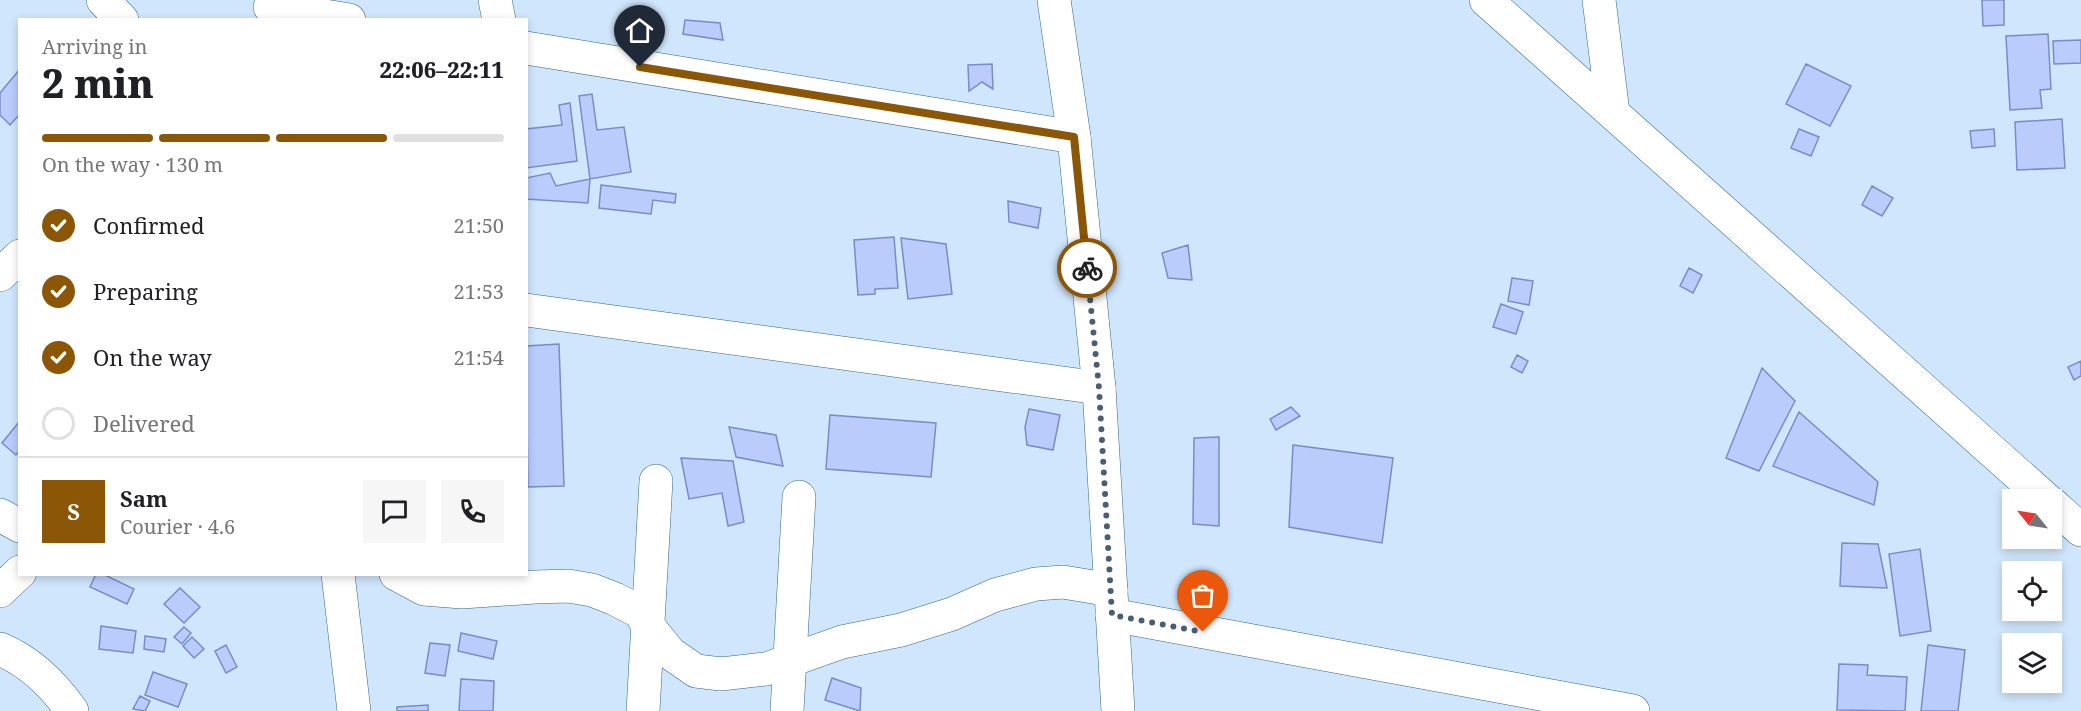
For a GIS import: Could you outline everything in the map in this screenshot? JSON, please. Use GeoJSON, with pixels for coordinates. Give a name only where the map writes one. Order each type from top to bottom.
{"type":"FeatureCollection","features":[{"type":"Feature","properties":{"kind":"street"},"geometry":{"type":"LineString","coordinates":[[103,0],[120,18]]}},
{"type":"Feature","properties":{"kind":"street"},"geometry":{"type":"LineString","coordinates":[[495,0],[499,18]]}},
{"type":"Feature","properties":{"kind":"street"},"geometry":{"type":"LineString","coordinates":[[1054,0],[1074,137],[1099,388],[1118,711]]}},
{"type":"Feature","properties":{"kind":"street"},"geometry":{"type":"LineString","coordinates":[[1486,0],[2035,489]]}},
{"type":"Feature","properties":{"kind":"street"},"geometry":{"type":"LineString","coordinates":[[1599,0],[1613,114]]}},
{"type":"Feature","properties":{"kind":"street"},"geometry":{"type":"LineString","coordinates":[[266,15],[316,18]]}},
{"type":"Feature","properties":{"kind":"street"},"geometry":{"type":"LineString","coordinates":[[528,48],[1074,137]]}},
{"type":"Feature","properties":{"kind":"street"},"geometry":{"type":"LineString","coordinates":[[0,275],[18,258]]}},
{"type":"Feature","properties":{"kind":"street"},"geometry":{"type":"LineString","coordinates":[[528,310],[1099,388]]}},
{"type":"Feature","properties":{"kind":"street"},"geometry":{"type":"LineString","coordinates":[[643,711],[656,481]]}},
{"type":"Feature","properties":{"kind":"street"},"geometry":{"type":"LineString","coordinates":[[787,711],[799,497]]}},
{"type":"Feature","properties":{"kind":"street"},"geometry":{"type":"LineString","coordinates":[[2062,513],[2081,530]]}},
{"type":"Feature","properties":{"kind":"street"},"geometry":{"type":"LineString","coordinates":[[0,515],[18,525]]}},
{"type":"Feature","properties":{"kind":"street"},"geometry":{"type":"LineString","coordinates":[[0,591],[18,574]]}},
{"type":"Feature","properties":{"kind":"street"},"geometry":{"type":"LineString","coordinates":[[338,576],[354,711]]}},
{"type":"Feature","properties":{"kind":"street"},"geometry":{"type":"LineString","coordinates":[[400,576],[424,589],[462,592],[568,586],[592,590],[640,612],[648,626],[670,653],[696,671],[721,675],[766,669],[842,642],[901,630],[952,614],[995,595],[1036,584],[1063,582],[1112,602],[1633,711]]}},
{"type":"Feature","properties":{"kind":"street"},"geometry":{"type":"LineString","coordinates":[[0,649],[18,657],[35,669],[58,691],[72,711]]}},
{"type":"Feature","properties":{"kind":"building"},"geometry":{"type":"Polygon","coordinates":[[[1982,0],[2004,0],[2004,25],[1983,26],[1982,0]]]}},
{"type":"Feature","properties":{"kind":"building"},"geometry":{"type":"Polygon","coordinates":[[[685,20],[720,23],[723,40],[683,34],[685,20]]]}},
{"type":"Feature","properties":{"kind":"building"},"geometry":{"type":"Polygon","coordinates":[[[2048,34],[2051,89],[2040,90],[2042,108],[2010,110],[2006,36],[2048,34]]]}},
{"type":"Feature","properties":{"kind":"building"},"geometry":{"type":"Polygon","coordinates":[[[2081,40],[2081,63],[2054,64],[2053,41],[2081,40]]]}},
{"type":"Feature","properties":{"kind":"building"},"geometry":{"type":"Polygon","coordinates":[[[992,64],[993,89],[982,82],[969,91],[968,65],[992,64]]]}},
{"type":"Feature","properties":{"kind":"building"},"geometry":{"type":"Polygon","coordinates":[[[1806,64],[1851,86],[1830,126],[1786,104],[1806,64]]]}},
{"type":"Feature","properties":{"kind":"building"},"geometry":{"type":"Polygon","coordinates":[[[18,71],[18,116],[10,125],[0,115],[0,93],[18,71]]]}},
{"type":"Feature","properties":{"kind":"building"},"geometry":{"type":"Polygon","coordinates":[[[592,94],[597,130],[624,127],[631,172],[590,179],[579,96],[592,94]]]}},
{"type":"Feature","properties":{"kind":"building"},"geometry":{"type":"Polygon","coordinates":[[[570,103],[577,161],[528,168],[528,129],[562,125],[559,105],[570,103]]]}},
{"type":"Feature","properties":{"kind":"building"},"geometry":{"type":"Polygon","coordinates":[[[2062,119],[2065,168],[2017,170],[2015,122],[2062,119]]]}},
{"type":"Feature","properties":{"kind":"building"},"geometry":{"type":"Polygon","coordinates":[[[1799,129],[1819,137],[1811,156],[1791,148],[1799,129]]]}},
{"type":"Feature","properties":{"kind":"building"},"geometry":{"type":"Polygon","coordinates":[[[1994,129],[1995,146],[1972,148],[1970,131],[1994,129]]]}},
{"type":"Feature","properties":{"kind":"building"},"geometry":{"type":"Polygon","coordinates":[[[550,173],[556,186],[590,179],[588,203],[528,199],[528,178],[550,173]]]}},
{"type":"Feature","properties":{"kind":"building"},"geometry":{"type":"Polygon","coordinates":[[[601,185],[676,194],[675,203],[653,200],[651,214],[599,208],[601,185]]]}},
{"type":"Feature","properties":{"kind":"building"},"geometry":{"type":"Polygon","coordinates":[[[1872,186],[1893,198],[1882,216],[1862,205],[1872,186]]]}},
{"type":"Feature","properties":{"kind":"building"},"geometry":{"type":"Polygon","coordinates":[[[1008,201],[1041,208],[1038,228],[1009,222],[1008,201]]]}},
{"type":"Feature","properties":{"kind":"building"},"geometry":{"type":"Polygon","coordinates":[[[894,237],[898,288],[875,289],[875,294],[858,295],[854,240],[894,237]]]}},
{"type":"Feature","properties":{"kind":"building"},"geometry":{"type":"Polygon","coordinates":[[[901,238],[946,244],[952,294],[908,299],[901,238]]]}},
{"type":"Feature","properties":{"kind":"building"},"geometry":{"type":"Polygon","coordinates":[[[1188,245],[1192,280],[1168,278],[1162,253],[1188,245]]]}},
{"type":"Feature","properties":{"kind":"building"},"geometry":{"type":"Polygon","coordinates":[[[1689,268],[1702,275],[1693,293],[1680,286],[1689,268]]]}},
{"type":"Feature","properties":{"kind":"building"},"geometry":{"type":"Polygon","coordinates":[[[1512,278],[1533,281],[1529,305],[1508,301],[1512,278]]]}},
{"type":"Feature","properties":{"kind":"building"},"geometry":{"type":"Polygon","coordinates":[[[1501,304],[1523,312],[1516,334],[1493,327],[1501,304]]]}},
{"type":"Feature","properties":{"kind":"building"},"geometry":{"type":"Polygon","coordinates":[[[559,344],[564,486],[528,487],[528,346],[559,344]]]}},
{"type":"Feature","properties":{"kind":"building"},"geometry":{"type":"Polygon","coordinates":[[[1517,355],[1528,361],[1522,373],[1511,367],[1517,355]]]}},
{"type":"Feature","properties":{"kind":"building"},"geometry":{"type":"Polygon","coordinates":[[[2081,361],[2081,376],[2074,380],[2068,367],[2081,361]]]}},
{"type":"Feature","properties":{"kind":"building"},"geometry":{"type":"Polygon","coordinates":[[[1762,368],[1795,401],[1759,471],[1726,458],[1762,368]]]}},
{"type":"Feature","properties":{"kind":"building"},"geometry":{"type":"Polygon","coordinates":[[[1291,407],[1300,416],[1276,430],[1270,419],[1291,407]]]}},
{"type":"Feature","properties":{"kind":"building"},"geometry":{"type":"Polygon","coordinates":[[[1029,409],[1060,415],[1053,450],[1027,445],[1025,427],[1029,409]]]}},
{"type":"Feature","properties":{"kind":"building"},"geometry":{"type":"Polygon","coordinates":[[[1799,412],[1878,482],[1874,505],[1773,466],[1799,412]]]}},
{"type":"Feature","properties":{"kind":"building"},"geometry":{"type":"Polygon","coordinates":[[[830,415],[936,423],[931,477],[826,469],[830,415]]]}},
{"type":"Feature","properties":{"kind":"building"},"geometry":{"type":"Polygon","coordinates":[[[18,423],[18,452],[16,455],[2,443],[18,423]]]}},
{"type":"Feature","properties":{"kind":"building"},"geometry":{"type":"Polygon","coordinates":[[[729,427],[776,435],[783,466],[736,457],[729,427]]]}},
{"type":"Feature","properties":{"kind":"building"},"geometry":{"type":"Polygon","coordinates":[[[1219,437],[1219,526],[1193,524],[1194,438],[1219,437]]]}},
{"type":"Feature","properties":{"kind":"building"},"geometry":{"type":"Polygon","coordinates":[[[1293,445],[1393,458],[1382,543],[1289,527],[1293,445]]]}},
{"type":"Feature","properties":{"kind":"building"},"geometry":{"type":"Polygon","coordinates":[[[681,458],[733,461],[744,522],[728,526],[722,493],[689,499],[681,458]]]}},
{"type":"Feature","properties":{"kind":"building"},"geometry":{"type":"Polygon","coordinates":[[[1842,543],[1878,544],[1887,588],[1840,586],[1842,543]]]}},
{"type":"Feature","properties":{"kind":"building"},"geometry":{"type":"Polygon","coordinates":[[[1920,549],[1931,631],[1900,636],[1889,554],[1920,549]]]}},
{"type":"Feature","properties":{"kind":"building"},"geometry":{"type":"Polygon","coordinates":[[[95,576],[107,576],[134,589],[127,604],[90,587],[95,576]]]}},
{"type":"Feature","properties":{"kind":"building"},"geometry":{"type":"Polygon","coordinates":[[[180,588],[200,607],[184,623],[164,604],[180,588]]]}},
{"type":"Feature","properties":{"kind":"building"},"geometry":{"type":"Polygon","coordinates":[[[101,626],[136,631],[133,653],[99,649],[101,626]]]}},
{"type":"Feature","properties":{"kind":"building"},"geometry":{"type":"Polygon","coordinates":[[[184,627],[191,633],[182,644],[174,637],[184,627]]]}},
{"type":"Feature","properties":{"kind":"building"},"geometry":{"type":"Polygon","coordinates":[[[461,633],[497,641],[493,659],[458,651],[461,633]]]}},
{"type":"Feature","properties":{"kind":"building"},"geometry":{"type":"Polygon","coordinates":[[[145,636],[166,639],[164,652],[144,649],[145,636]]]}},
{"type":"Feature","properties":{"kind":"building"},"geometry":{"type":"Polygon","coordinates":[[[192,637],[204,649],[194,658],[183,646],[192,637]]]}},
{"type":"Feature","properties":{"kind":"building"},"geometry":{"type":"Polygon","coordinates":[[[430,643],[450,645],[445,676],[425,673],[430,643]]]}},
{"type":"Feature","properties":{"kind":"building"},"geometry":{"type":"Polygon","coordinates":[[[226,645],[237,667],[226,673],[215,651],[226,645]]]}},
{"type":"Feature","properties":{"kind":"building"},"geometry":{"type":"Polygon","coordinates":[[[1928,645],[1965,650],[1958,711],[1921,711],[1928,645]]]}},
{"type":"Feature","properties":{"kind":"building"},"geometry":{"type":"Polygon","coordinates":[[[1839,664],[1868,665],[1867,675],[1907,677],[1905,711],[1837,710],[1839,664]]]}},
{"type":"Feature","properties":{"kind":"building"},"geometry":{"type":"Polygon","coordinates":[[[153,672],[187,684],[178,707],[145,695],[153,672]]]}},
{"type":"Feature","properties":{"kind":"building"},"geometry":{"type":"Polygon","coordinates":[[[832,678],[861,688],[860,711],[825,700],[832,678]]]}},
{"type":"Feature","properties":{"kind":"building"},"geometry":{"type":"Polygon","coordinates":[[[461,679],[494,681],[493,711],[459,711],[461,679]]]}},
{"type":"Feature","properties":{"kind":"building"},"geometry":{"type":"Polygon","coordinates":[[[140,696],[150,701],[145,711],[133,709],[140,696]]]}},
{"type":"Feature","properties":{"kind":"building"},"geometry":{"type":"Polygon","coordinates":[[[428,705],[428,711],[397,711],[397,707],[428,705]]]}},
{"type":"Feature","properties":{"kind":"way so far"},"geometry":{"type":"LineString","coordinates":[[1087,268],[1099,388],[1112,615],[1203,632]]}},
{"type":"Feature","properties":{"kind":"route"},"geometry":{"type":"LineString","coordinates":[[640,67],[1074,137],[1087,268]]}}]}
